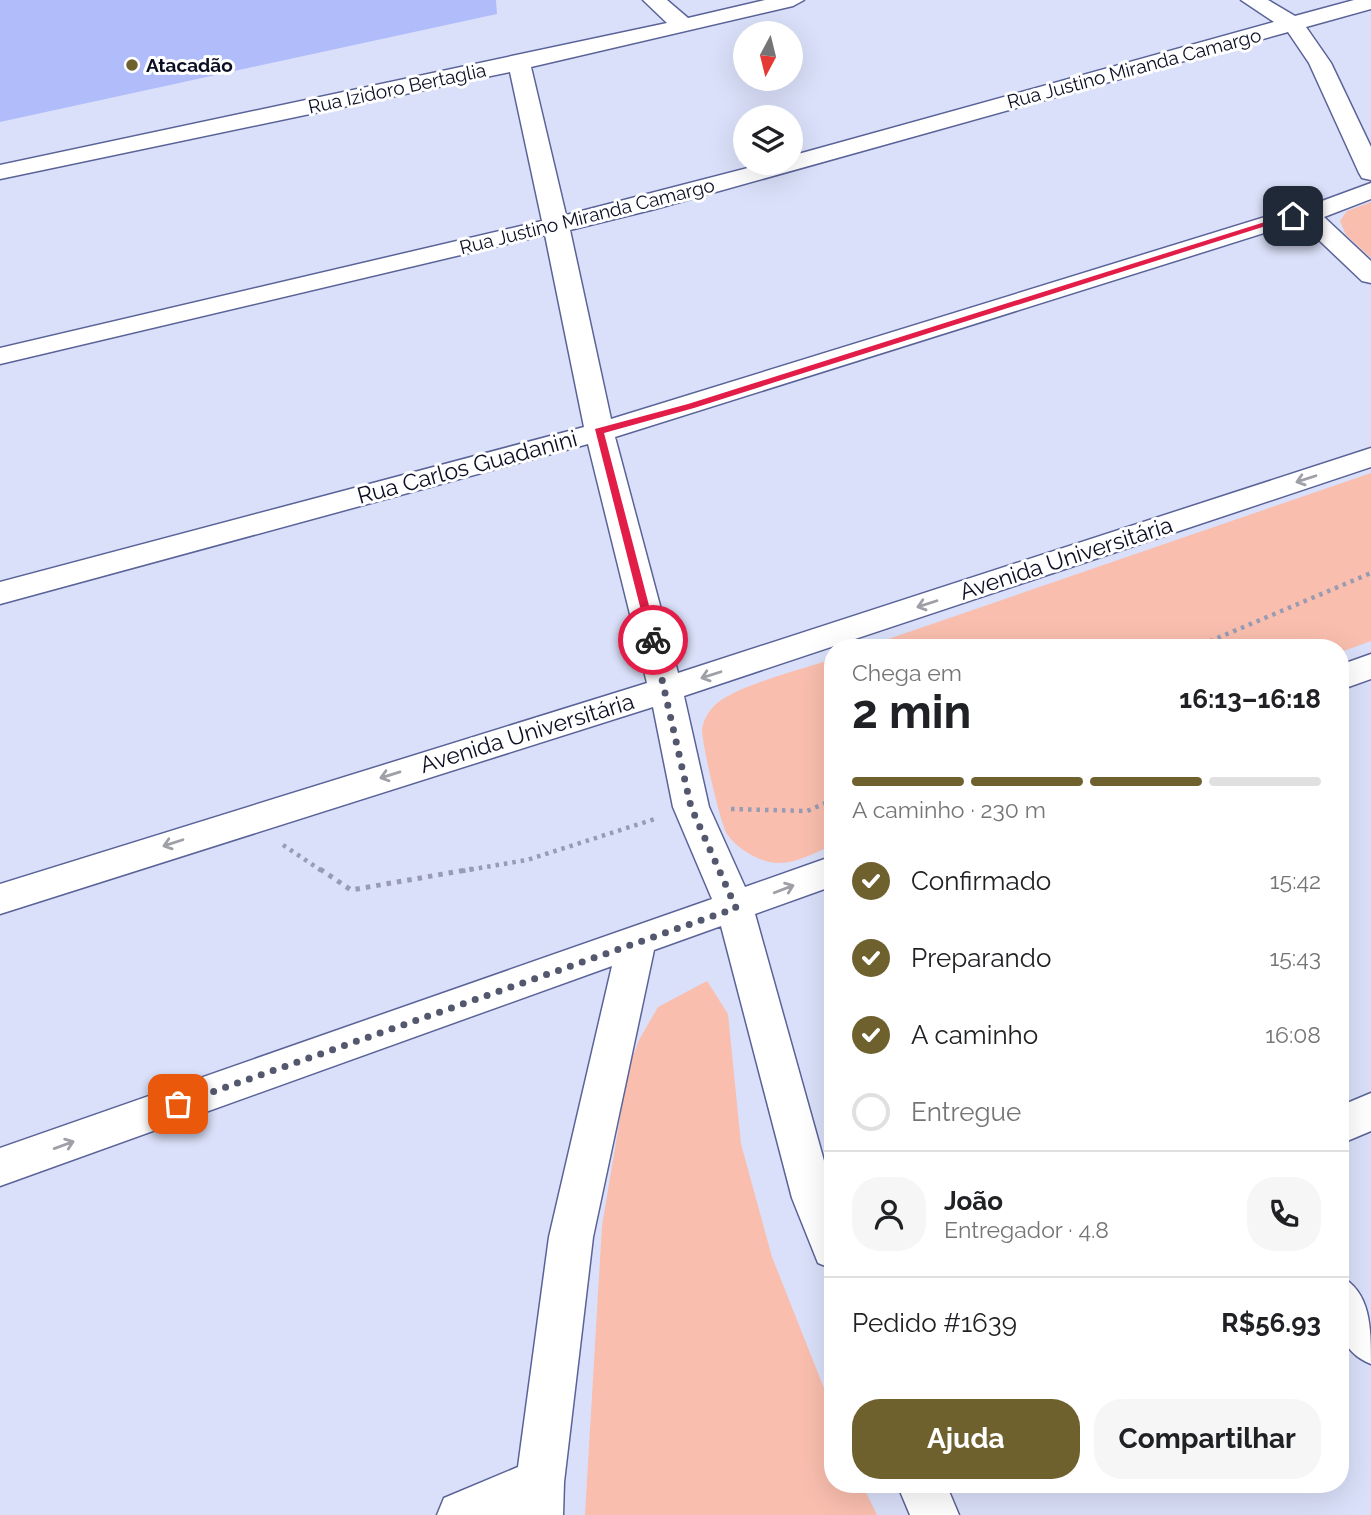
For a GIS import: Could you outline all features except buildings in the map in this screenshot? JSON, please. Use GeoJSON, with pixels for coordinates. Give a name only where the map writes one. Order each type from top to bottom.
{"type":"FeatureCollection","features":[{"type":"Feature","properties":{"kind":"street"},"geometry":{"type":"LineString","coordinates":[[654,0],[684,26]]}},
{"type":"Feature","properties":{"kind":"street","name":"Rua Izidoro Bertaglia"},"geometry":{"type":"LineString","coordinates":[[0,172],[519,63],[793,0]]}},
{"type":"Feature","properties":{"kind":"street"},"geometry":{"type":"LineString","coordinates":[[1252,0],[1293,24],[1320,63],[1371,173]]}},
{"type":"Feature","properties":{"kind":"street","name":"Rua Justino Miranda Camargo"},"geometry":{"type":"LineString","coordinates":[[0,356],[659,200],[1371,2]]}},
{"type":"Feature","properties":{"kind":"street"},"geometry":{"type":"LineString","coordinates":[[519,63],[556,225],[598,431],[666,690],[691,807],[736,908],[813,1198],[824,1227]]}},
{"type":"Feature","properties":{"kind":"street","name":"Rua Carlos Guadanini"},"geometry":{"type":"LineString","coordinates":[[0,593],[691,406],[1293,216],[1307,215],[1371,190]]}},
{"type":"Feature","properties":{"kind":"street"},"geometry":{"type":"LineString","coordinates":[[1307,215],[1371,275]]}},
{"type":"Feature","properties":{"kind":"street","name":"Avenida Universitária"},"geometry":{"type":"LineString","coordinates":[[0,899],[666,690],[1371,457]]}},
{"type":"Feature","properties":{"kind":"street"},"geometry":{"type":"LineString","coordinates":[[1349,675],[1371,666]]}},
{"type":"Feature","properties":{"kind":"street"},"geometry":{"type":"LineString","coordinates":[[0,1167],[736,908],[824,874]]}},
{"type":"Feature","properties":{"kind":"street"},"geometry":{"type":"LineString","coordinates":[[461,1515],[539,1499],[571,1237],[594,1123],[637,941]]}},
{"type":"Feature","properties":{"kind":"street"},"geometry":{"type":"LineString","coordinates":[[1349,1122],[1371,1111]]}},
{"type":"Feature","properties":{"kind":"street"},"geometry":{"type":"LineString","coordinates":[[1349,1310],[1371,1342]]}},
{"type":"Feature","properties":{"kind":"street"},"geometry":{"type":"LineString","coordinates":[[925,1493],[935,1515]]}},
{"type":"Feature","properties":{"kind":"path"},"geometry":{"type":"LineString","coordinates":[[1215,639],[1371,573]]}},
{"type":"Feature","properties":{"kind":"path"},"geometry":{"type":"LineString","coordinates":[[246,820],[351,890],[527,860],[691,807],[807,811],[824,804]]}},
{"type":"Feature","properties":{"kind":"shaded area"},"geometry":{"type":"Polygon","coordinates":[[[1371,202],[1371,258],[1346,235],[1340,221],[1347,211],[1371,202]]]}},
{"type":"Feature","properties":{"kind":"shaded area"},"geometry":{"type":"Polygon","coordinates":[[[1371,473],[1371,641],[1349,649],[1349,639],[888,639],[1371,473]]]}},
{"type":"Feature","properties":{"kind":"shaded area"},"geometry":{"type":"Polygon","coordinates":[[[824,662],[824,849],[791,862],[763,860],[742,850],[731,840],[720,815],[702,730],[708,714],[723,699],[770,679],[824,662]]]}},
{"type":"Feature","properties":{"kind":"shaded area"},"geometry":{"type":"Polygon","coordinates":[[[707,981],[728,1014],[741,1144],[772,1257],[824,1388],[824,1493],[866,1493],[877,1515],[585,1515],[602,1226],[628,1070],[639,1040],[658,1007],[707,981]]]}},
{"type":"Feature","properties":{"kind":"way so far"},"geometry":{"type":"LineString","coordinates":[[178,1104],[736,908],[691,807],[653,640]]}},
{"type":"Feature","properties":{"kind":"place","name":"Atacadão"},"geometry":{"type":"Point","coordinates":[132,65]}},
{"type":"Feature","properties":{"kind":"route"},"geometry":{"type":"LineString","coordinates":[[653,640],[598,431],[691,406],[1293,216]]}}]}
